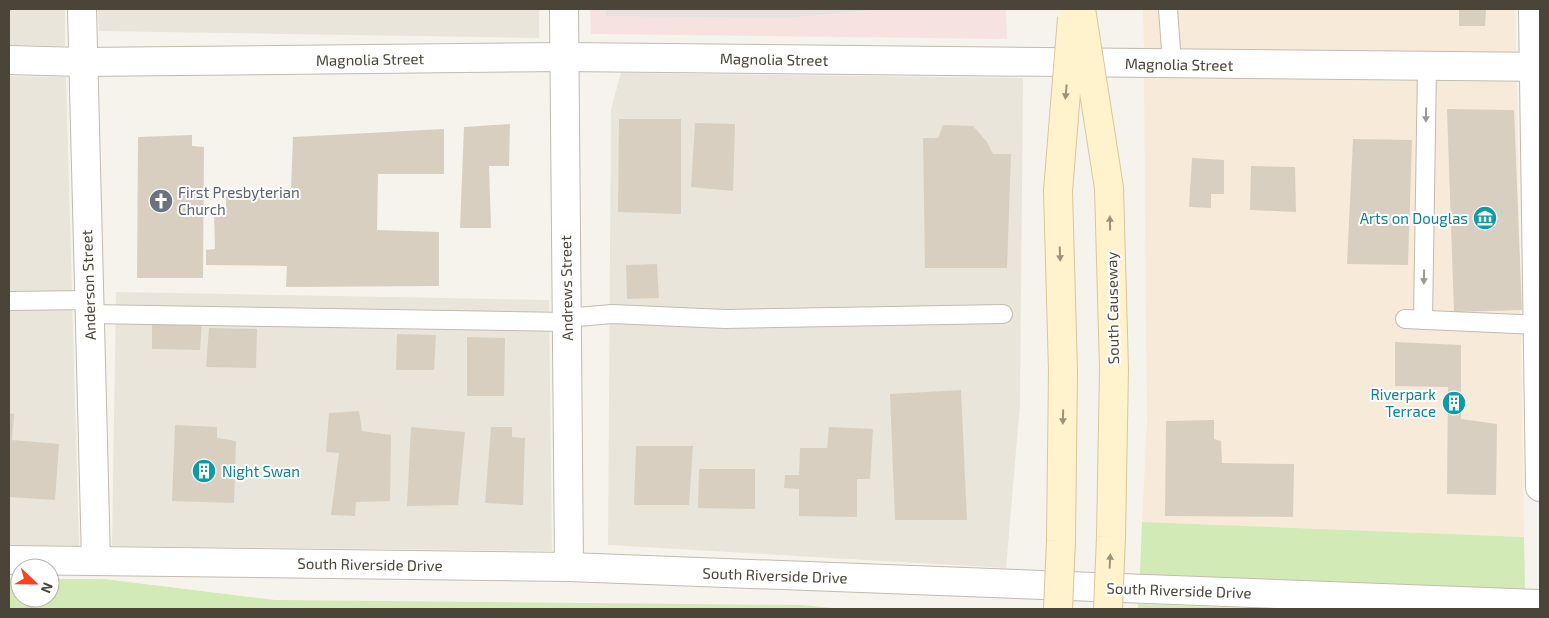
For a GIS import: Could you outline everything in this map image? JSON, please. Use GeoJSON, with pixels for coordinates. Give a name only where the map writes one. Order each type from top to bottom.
{"type":"FeatureCollection","features":[{"type":"Feature","properties":{"kind":"main road"},"geometry":{"type":"LineString","coordinates":[[1058,609],[1061,541],[1063,371],[1058,191],[1073,9]]}},
{"type":"Feature","properties":{"kind":"main road","name":"South Causeway"},"geometry":{"type":"LineString","coordinates":[[1081,9],[1109,188],[1114,369],[1108,609]]}},
{"type":"Feature","properties":{"kind":"street","name":"Anderson Street"},"geometry":{"type":"LineString","coordinates":[[82,9],[96,561]]}},
{"type":"Feature","properties":{"kind":"street","name":"Andrews Street"},"geometry":{"type":"LineString","coordinates":[[564,9],[569,567]]}},
{"type":"Feature","properties":{"kind":"street"},"geometry":{"type":"LineString","coordinates":[[1533,9],[1537,67],[1540,487]]}},
{"type":"Feature","properties":{"kind":"street","name":"Magnolia Street"},"geometry":{"type":"LineString","coordinates":[[9,60],[82,62],[565,57],[1537,67]]}},
{"type":"Feature","properties":{"kind":"street","name":"South Riverside Drive"},"geometry":{"type":"LineString","coordinates":[[9,560],[569,567],[1281,602],[1540,604]]}},
{"type":"Feature","properties":{"kind":"lane"},"geometry":{"type":"LineString","coordinates":[[1168,9],[1172,63]]}},
{"type":"Feature","properties":{"kind":"lane"},"geometry":{"type":"LineString","coordinates":[[1423,320],[1427,66]]}},
{"type":"Feature","properties":{"kind":"lane"},"geometry":{"type":"LineString","coordinates":[[9,301],[89,307],[567,320],[612,314],[725,319],[1003,314]]}},
{"type":"Feature","properties":{"kind":"lane"},"geometry":{"type":"LineString","coordinates":[[1405,319],[1539,326]]}},
{"type":"Feature","properties":{"kind":"shaded area"},"geometry":{"type":"Polygon","coordinates":[[[9,9],[65,9],[65,46],[9,45],[9,9]]]}},
{"type":"Feature","properties":{"kind":"shaded area"},"geometry":{"type":"Polygon","coordinates":[[[98,9],[539,9],[539,38],[99,31],[98,9]]]}},
{"type":"Feature","properties":{"kind":"shaded area"},"geometry":{"type":"Polygon","coordinates":[[[590,9],[1006,9],[1007,39],[591,34],[590,9]]]}},
{"type":"Feature","properties":{"kind":"shaded area"},"geometry":{"type":"Polygon","coordinates":[[[606,9],[882,9],[787,18],[606,16],[606,9]]]}},
{"type":"Feature","properties":{"kind":"shaded area"},"geometry":{"type":"Polygon","coordinates":[[[1143,9],[1516,9],[1516,52],[1144,48],[1143,9]]]}},
{"type":"Feature","properties":{"kind":"shaded area"},"geometry":{"type":"Polygon","coordinates":[[[621,73],[1023,78],[1020,404],[1006,568],[608,545],[611,109],[621,73]]]}},
{"type":"Feature","properties":{"kind":"shaded area"},"geometry":{"type":"Polygon","coordinates":[[[9,76],[66,77],[79,546],[9,545],[9,76]]]}},
{"type":"Feature","properties":{"kind":"shaded area"},"geometry":{"type":"Polygon","coordinates":[[[1144,78],[1517,82],[1524,537],[1142,522],[1147,422],[1144,78]]]}},
{"type":"Feature","properties":{"kind":"shaded area"},"geometry":{"type":"Polygon","coordinates":[[[116,292],[549,300],[552,551],[112,546],[116,292]]]}},
{"type":"Feature","properties":{"kind":"green space"},"geometry":{"type":"Polygon","coordinates":[[[1142,522],[1524,537],[1525,589],[1140,574],[1142,522]]]}},
{"type":"Feature","properties":{"kind":"green space"},"geometry":{"type":"Polygon","coordinates":[[[10,578],[10,608],[60,608],[60,579],[104,579],[275,600],[802,605],[843,609],[9,609],[10,578]]]}},
{"type":"Feature","properties":{"kind":"green space"},"geometry":{"type":"Polygon","coordinates":[[[1138,604],[1269,609],[1138,609],[1138,604]]]}},
{"type":"Feature","properties":{"kind":"building"},"geometry":{"type":"Polygon","coordinates":[[[1459,9],[1486,9],[1485,26],[1459,26],[1459,9]]]}},
{"type":"Feature","properties":{"kind":"building"},"geometry":{"type":"Polygon","coordinates":[[[1447,109],[1514,110],[1522,310],[1454,312],[1447,109]]]}},
{"type":"Feature","properties":{"kind":"building"},"geometry":{"type":"Polygon","coordinates":[[[619,119],[681,119],[681,214],[618,212],[619,119]]]}},
{"type":"Feature","properties":{"kind":"building"},"geometry":{"type":"Polygon","coordinates":[[[695,123],[735,124],[733,191],[691,187],[695,123]]]}},
{"type":"Feature","properties":{"kind":"building"},"geometry":{"type":"Polygon","coordinates":[[[510,124],[509,166],[489,166],[491,228],[460,228],[464,127],[510,124]]]}},
{"type":"Feature","properties":{"kind":"building"},"geometry":{"type":"Polygon","coordinates":[[[943,125],[973,126],[987,142],[993,154],[1011,154],[1007,268],[925,268],[923,138],[938,138],[943,125]]]}},
{"type":"Feature","properties":{"kind":"building"},"geometry":{"type":"Polygon","coordinates":[[[444,129],[444,174],[378,174],[377,230],[439,232],[439,286],[286,287],[287,266],[206,265],[206,250],[215,249],[214,212],[226,211],[226,191],[291,188],[293,137],[444,129]]]}},
{"type":"Feature","properties":{"kind":"building"},"geometry":{"type":"Polygon","coordinates":[[[192,135],[192,146],[204,147],[203,278],[137,278],[138,137],[192,135]]]}},
{"type":"Feature","properties":{"kind":"building"},"geometry":{"type":"Polygon","coordinates":[[[1353,139],[1412,140],[1408,265],[1347,264],[1353,139]]]}},
{"type":"Feature","properties":{"kind":"building"},"geometry":{"type":"Polygon","coordinates":[[[1192,158],[1224,160],[1224,194],[1211,194],[1211,208],[1189,207],[1192,158]]]}},
{"type":"Feature","properties":{"kind":"building"},"geometry":{"type":"Polygon","coordinates":[[[1251,166],[1295,167],[1296,212],[1250,210],[1251,166]]]}},
{"type":"Feature","properties":{"kind":"building"},"geometry":{"type":"Polygon","coordinates":[[[657,264],[659,298],[627,299],[626,265],[657,264]]]}},
{"type":"Feature","properties":{"kind":"building"},"geometry":{"type":"Polygon","coordinates":[[[152,322],[202,322],[200,350],[152,349],[152,322]]]}},
{"type":"Feature","properties":{"kind":"building"},"geometry":{"type":"Polygon","coordinates":[[[209,328],[257,329],[256,368],[206,367],[209,328]]]}},
{"type":"Feature","properties":{"kind":"building"},"geometry":{"type":"Polygon","coordinates":[[[397,334],[436,335],[434,370],[396,370],[397,334]]]}},
{"type":"Feature","properties":{"kind":"building"},"geometry":{"type":"Polygon","coordinates":[[[467,337],[505,338],[504,396],[467,396],[467,337]]]}},
{"type":"Feature","properties":{"kind":"building","name":"Riverpark Terrace"},"geometry":{"type":"Polygon","coordinates":[[[1395,342],[1461,345],[1461,419],[1497,424],[1496,495],[1447,494],[1448,387],[1395,386],[1395,342]]]}},
{"type":"Feature","properties":{"kind":"building"},"geometry":{"type":"Polygon","coordinates":[[[961,390],[967,520],[895,520],[890,394],[961,390]]]}},
{"type":"Feature","properties":{"kind":"building"},"geometry":{"type":"Polygon","coordinates":[[[359,411],[362,431],[391,435],[390,501],[356,502],[355,516],[331,515],[339,453],[326,452],[329,413],[359,411]]]}},
{"type":"Feature","properties":{"kind":"building"},"geometry":{"type":"Polygon","coordinates":[[[9,413],[14,414],[12,440],[59,444],[55,500],[9,497],[9,413]]]}},
{"type":"Feature","properties":{"kind":"building"},"geometry":{"type":"Polygon","coordinates":[[[1214,420],[1214,439],[1221,441],[1222,463],[1294,464],[1293,517],[1165,516],[1166,421],[1214,420]]]}},
{"type":"Feature","properties":{"kind":"building","name":"Night Swan"},"geometry":{"type":"Polygon","coordinates":[[[175,425],[217,427],[217,438],[236,441],[234,503],[172,501],[175,425]]]}},
{"type":"Feature","properties":{"kind":"building"},"geometry":{"type":"Polygon","coordinates":[[[411,427],[465,432],[458,505],[407,506],[411,427]]]}},
{"type":"Feature","properties":{"kind":"building"},"geometry":{"type":"Polygon","coordinates":[[[491,427],[512,427],[512,437],[525,438],[523,505],[485,503],[491,427]]]}},
{"type":"Feature","properties":{"kind":"building"},"geometry":{"type":"Polygon","coordinates":[[[829,427],[873,429],[870,479],[857,479],[857,517],[799,516],[799,489],[784,488],[785,475],[799,475],[800,448],[827,448],[829,427]]]}},
{"type":"Feature","properties":{"kind":"building"},"geometry":{"type":"Polygon","coordinates":[[[636,446],[693,446],[689,505],[634,505],[636,446]]]}},
{"type":"Feature","properties":{"kind":"building"},"geometry":{"type":"Polygon","coordinates":[[[699,469],[755,469],[755,509],[698,508],[699,469]]]}},
{"type":"Feature","properties":{"kind":"place","name":"First Presbyterian Church"},"geometry":{"type":"Point","coordinates":[161,201]}},
{"type":"Feature","properties":{"kind":"place","name":"Arts on Douglas"},"geometry":{"type":"Point","coordinates":[1485,218]}},
{"type":"Feature","properties":{"kind":"place","name":"Riverpark Terrace"},"geometry":{"type":"Point","coordinates":[1454,403]}},
{"type":"Feature","properties":{"kind":"place","name":"Night Swan"},"geometry":{"type":"Point","coordinates":[204,471]}}]}
